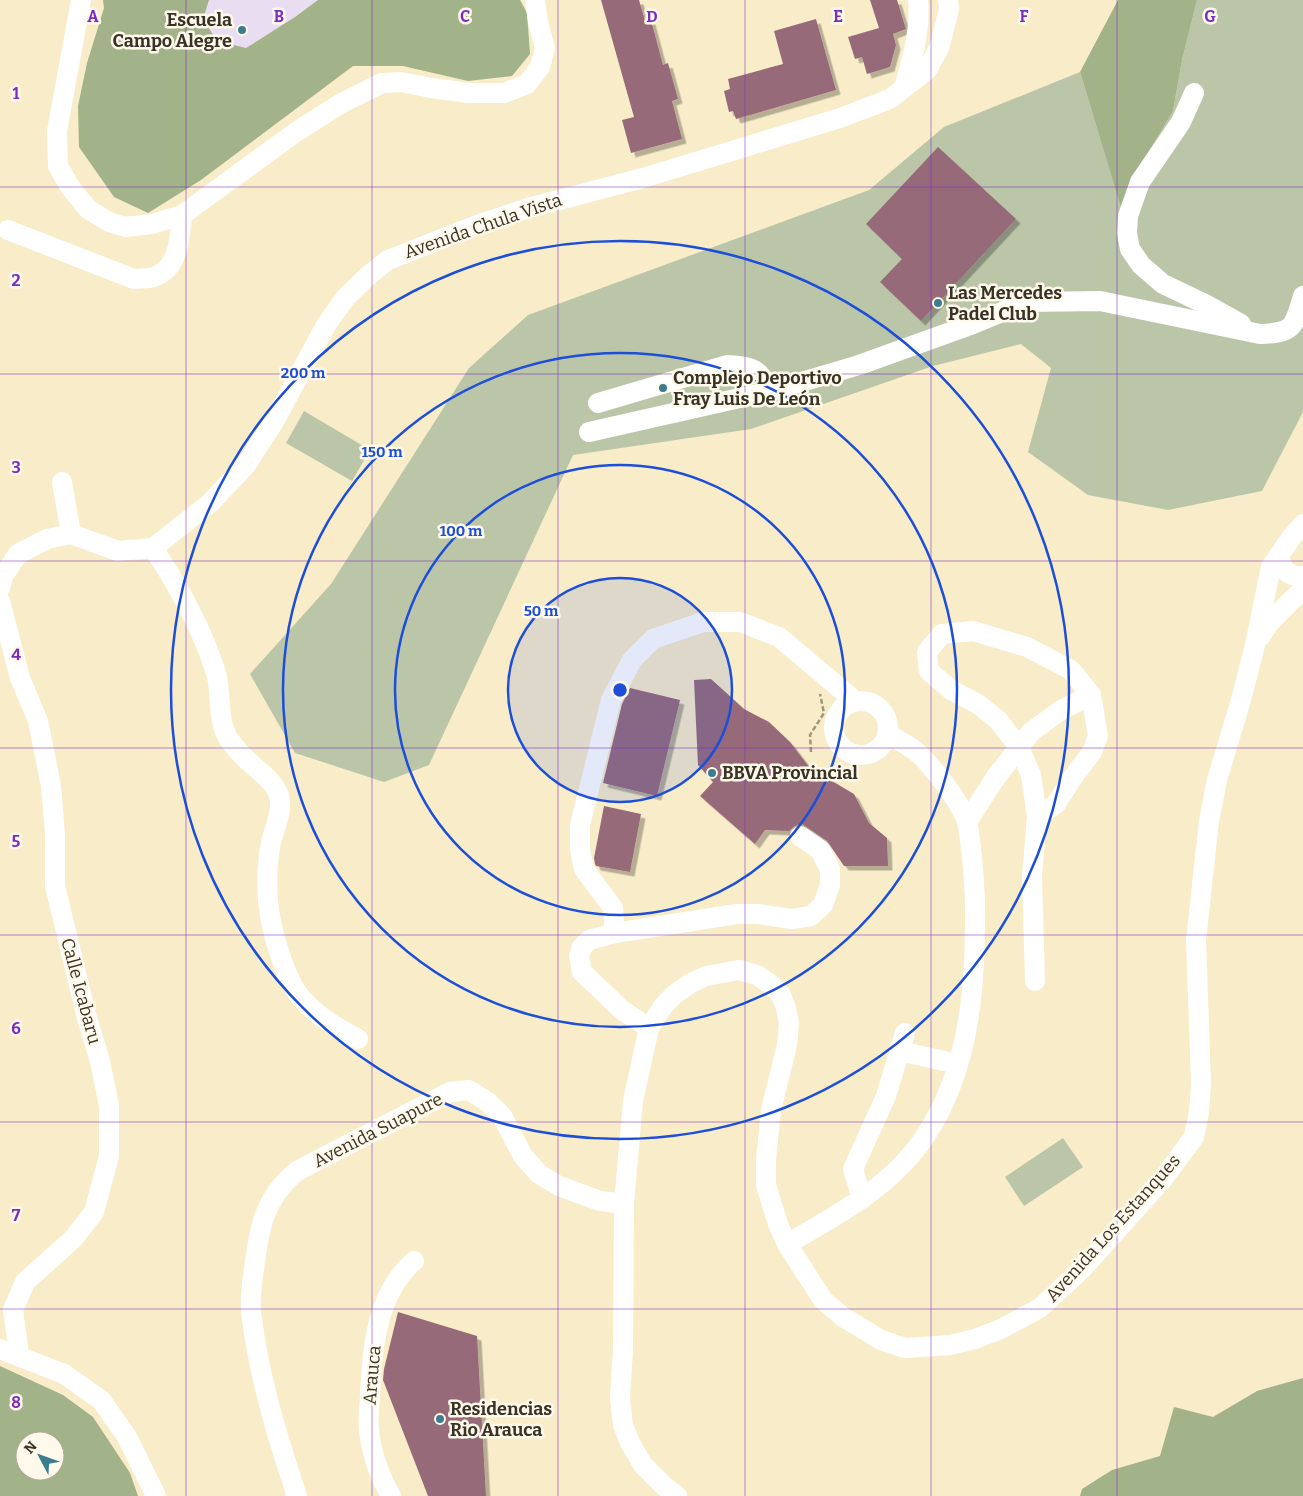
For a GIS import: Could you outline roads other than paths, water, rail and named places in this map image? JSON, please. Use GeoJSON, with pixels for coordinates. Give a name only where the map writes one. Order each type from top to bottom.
{"type":"FeatureCollection","features":[{"type":"Feature","properties":{"kind":"street"},"geometry":{"type":"LineString","coordinates":[[81,0],[57,131],[58,166],[70,187],[88,209],[109,222],[125,226],[152,224],[182,215],[296,132],[340,104],[382,83],[402,82],[468,93],[504,92],[527,84],[540,67],[545,48],[538,22],[535,0]]}},
{"type":"Feature","properties":{"kind":"street"},"geometry":{"type":"LineString","coordinates":[[904,88],[916,44],[919,12],[918,0]]}},
{"type":"Feature","properties":{"kind":"street","name":"Avenida Chula Vista"},"geometry":{"type":"LineString","coordinates":[[153,548],[210,503],[246,465],[275,420],[326,325],[346,297],[388,260],[477,225],[528,208],[643,178],[840,118],[890,99],[928,70],[939,48],[949,9],[948,0]]}},
{"type":"Feature","properties":{"kind":"street"},"geometry":{"type":"LineString","coordinates":[[1194,93],[1181,122],[1140,182],[1128,216],[1127,233],[1130,249],[1141,265],[1163,284],[1260,334]]}},
{"type":"Feature","properties":{"kind":"street"},"geometry":{"type":"LineString","coordinates":[[8,230],[134,278],[144,278],[153,277],[168,268],[177,252],[182,215]]}},
{"type":"Feature","properties":{"kind":"street"},"geometry":{"type":"LineString","coordinates":[[589,432],[771,392],[877,358],[973,324],[1026,302],[1100,302],[1260,334],[1285,332],[1297,317],[1303,296]]}},
{"type":"Feature","properties":{"kind":"street"},"geometry":{"type":"LineString","coordinates":[[598,403],[728,365],[746,366],[758,372],[771,392]]}},
{"type":"Feature","properties":{"kind":"street"},"geometry":{"type":"LineString","coordinates":[[62,482],[70,534]]}},
{"type":"Feature","properties":{"kind":"street","name":"Avenida Los Estanques"},"geometry":{"type":"LineString","coordinates":[[624,1204],[633,1101],[649,1028],[664,1005],[675,994],[691,983],[706,976],[739,970],[757,975],[773,986],[781,996],[786,1008],[789,1023],[787,1045],[772,1110],[766,1160],[766,1185],[778,1224],[787,1244],[823,1300],[843,1317],[881,1340],[905,1348],[950,1346],[1001,1329],[1040,1308],[1081,1270],[1162,1180],[1194,1137],[1199,1112],[1201,1083],[1196,940],[1209,821],[1217,780],[1255,645],[1271,567],[1302,525]]}},
{"type":"Feature","properties":{"kind":"street"},"geometry":{"type":"LineString","coordinates":[[0,588],[3,576],[18,554],[46,539],[70,534],[118,551],[153,548],[174,580],[205,644],[216,675],[220,707],[227,735],[243,756],[271,781],[280,799],[278,820],[270,847],[268,902],[286,973],[301,999],[323,1020],[358,1040]]}},
{"type":"Feature","properties":{"kind":"street"},"geometry":{"type":"LineString","coordinates":[[1279,555],[1280,562],[1290,575],[1296,577],[1303,576]]}},
{"type":"Feature","properties":{"kind":"street","name":"Avenida Los Estanques"},"geometry":{"type":"LineString","coordinates":[[1255,645],[1269,623],[1303,589]]}},
{"type":"Feature","properties":{"kind":"street","name":"Calle Icabaru"},"geometry":{"type":"LineString","coordinates":[[0,601],[20,678],[38,721],[51,786],[55,834],[55,886],[87,1018],[100,1061],[109,1106],[109,1156],[94,1212],[74,1238],[25,1282],[13,1310],[18,1347],[9,1352]]}},
{"type":"Feature","properties":{"kind":"street"},"geometry":{"type":"LineString","coordinates":[[615,933],[613,908],[584,869],[580,850],[580,825],[611,700],[632,660],[653,639],[703,622],[740,622],[779,637],[855,701]]}},
{"type":"Feature","properties":{"kind":"street"},"geometry":{"type":"LineString","coordinates":[[1035,981],[1032,876],[1037,817],[1031,775],[1019,746],[998,720],[978,704],[951,690],[929,671],[927,652],[942,634],[973,631],[1027,647],[1071,670],[1091,695],[1098,736],[1092,752],[1072,777],[1056,804],[1037,817]]}},
{"type":"Feature","properties":{"kind":"street"},"geometry":{"type":"LineString","coordinates":[[967,822],[1019,746],[1031,732],[1060,710],[1091,695]]}},
{"type":"Feature","properties":{"kind":"street"},"geometry":{"type":"LineString","coordinates":[[855,701],[865,701],[878,707],[884,714],[888,724],[888,734],[884,743],[876,750],[868,754],[854,754],[842,748],[834,734],[834,722],[843,708],[855,701]]}},
{"type":"Feature","properties":{"kind":"street"},"geometry":{"type":"LineString","coordinates":[[787,1244],[862,1199],[893,1174],[923,1140],[942,1108],[958,1064],[967,1028],[972,990],[975,929],[974,871],[967,822],[947,786],[914,750],[888,734]]}},
{"type":"Feature","properties":{"kind":"street"},"geometry":{"type":"LineString","coordinates":[[649,1028],[622,1010],[582,972],[579,956],[582,947],[589,940],[615,933],[736,914],[758,914],[792,919],[812,916],[823,905],[830,885],[830,869],[820,850],[800,836]]}},
{"type":"Feature","properties":{"kind":"street"},"geometry":{"type":"LineString","coordinates":[[862,1199],[853,1169],[886,1096],[902,1042],[958,1064]]}},
{"type":"Feature","properties":{"kind":"street","name":"Avenida Suapure"},"geometry":{"type":"LineString","coordinates":[[297,1496],[267,1398],[251,1309],[252,1283],[260,1228],[265,1210],[274,1194],[285,1181],[297,1171],[450,1092],[469,1090],[488,1102],[502,1116],[524,1156],[538,1174],[559,1186],[600,1201],[624,1204]]}},
{"type":"Feature","properties":{"kind":"street"},"geometry":{"type":"LineString","coordinates":[[624,1204],[623,1349],[620,1398],[623,1425],[630,1443],[643,1465],[677,1496]]}},
{"type":"Feature","properties":{"kind":"street","name":"Arauca"},"geometry":{"type":"LineString","coordinates":[[391,1496],[381,1475],[370,1438],[368,1416],[370,1375],[376,1336],[392,1285],[402,1271],[414,1261]]}},
{"type":"Feature","properties":{"kind":"street"},"geometry":{"type":"LineString","coordinates":[[9,1352],[64,1374],[101,1400],[127,1437],[156,1496]]}},
{"type":"Feature","properties":{"kind":"place","name":"Escuela Campo Alegre"},"geometry":{"type":"Point","coordinates":[242,30]}},
{"type":"Feature","properties":{"kind":"place","name":"Las Mercedes Padel Club"},"geometry":{"type":"Point","coordinates":[938,303]}},
{"type":"Feature","properties":{"kind":"place","name":"Complejo Deportivo Fray Luis De León"},"geometry":{"type":"Point","coordinates":[663,388]}},
{"type":"Feature","properties":{"kind":"place","name":"BBVA Provincial"},"geometry":{"type":"Point","coordinates":[712,773]}},
{"type":"Feature","properties":{"kind":"place","name":"Residencias Rio Arauca"},"geometry":{"type":"Point","coordinates":[440,1419]}}]}
